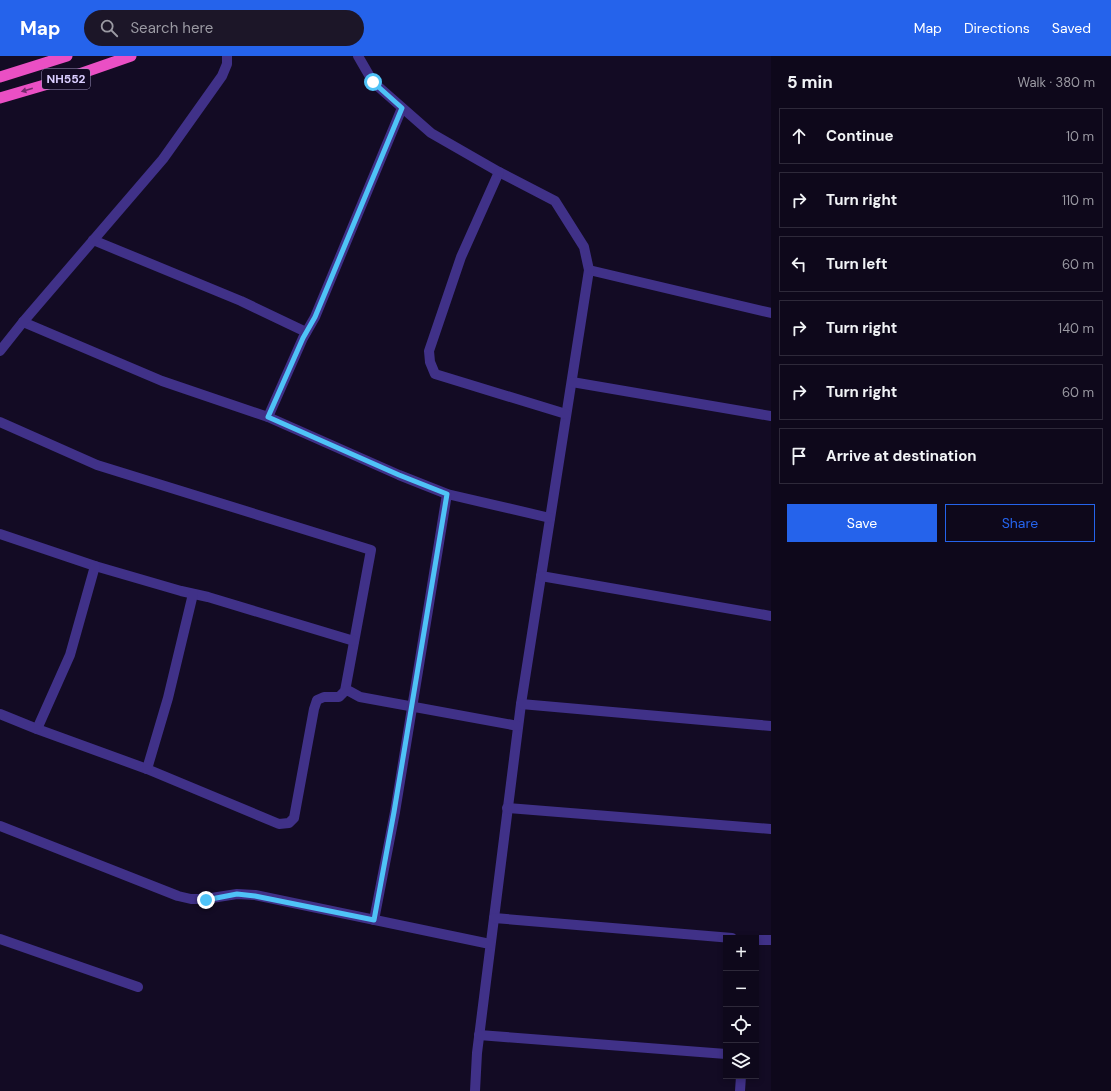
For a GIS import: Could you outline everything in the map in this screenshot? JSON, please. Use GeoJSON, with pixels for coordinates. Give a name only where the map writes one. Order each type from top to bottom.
{"type":"FeatureCollection","features":[{"type":"Feature","properties":{"kind":"highway","name":"NH552"},"geometry":{"type":"LineString","coordinates":[[0,77],[67,56]]}},
{"type":"Feature","properties":{"kind":"highway","name":"NH552"},"geometry":{"type":"LineString","coordinates":[[0,98],[65,79],[131,56]]}},
{"type":"Feature","properties":{"kind":"street"},"geometry":{"type":"LineString","coordinates":[[0,351],[162,159],[222,76],[228,56]]}},
{"type":"Feature","properties":{"kind":"street"},"geometry":{"type":"LineString","coordinates":[[358,56],[373,82],[431,133],[555,202],[584,247],[589,270],[521,704],[479,1035],[475,1091]]}},
{"type":"Feature","properties":{"kind":"street"},"geometry":{"type":"LineString","coordinates":[[268,417],[306,332],[315,317],[402,108]]}},
{"type":"Feature","properties":{"kind":"street"},"geometry":{"type":"LineString","coordinates":[[499,172],[461,257],[429,351],[430,362],[435,374],[566,414]]}},
{"type":"Feature","properties":{"kind":"street"},"geometry":{"type":"LineString","coordinates":[[93,240],[241,301],[306,332]]}},
{"type":"Feature","properties":{"kind":"street"},"geometry":{"type":"LineString","coordinates":[[589,270],[771,313]]}},
{"type":"Feature","properties":{"kind":"street"},"geometry":{"type":"LineString","coordinates":[[23,322],[162,381],[268,417],[399,475],[447,494],[550,518]]}},
{"type":"Feature","properties":{"kind":"street"},"geometry":{"type":"LineString","coordinates":[[572,382],[771,416]]}},
{"type":"Feature","properties":{"kind":"street"},"geometry":{"type":"LineString","coordinates":[[0,422],[97,465],[371,550],[345,691],[339,697],[324,697],[317,700],[314,709],[294,818],[289,823],[279,824],[147,769],[0,714]]}},
{"type":"Feature","properties":{"kind":"street"},"geometry":{"type":"LineString","coordinates":[[374,920],[394,812],[447,494]]}},
{"type":"Feature","properties":{"kind":"street"},"geometry":{"type":"LineString","coordinates":[[0,534],[96,566],[208,597],[354,641]]}},
{"type":"Feature","properties":{"kind":"street"},"geometry":{"type":"LineString","coordinates":[[37,729],[70,655],[96,566]]}},
{"type":"Feature","properties":{"kind":"street"},"geometry":{"type":"LineString","coordinates":[[541,576],[771,616]]}},
{"type":"Feature","properties":{"kind":"street"},"geometry":{"type":"LineString","coordinates":[[147,769],[168,698],[193,594]]}},
{"type":"Feature","properties":{"kind":"street"},"geometry":{"type":"LineString","coordinates":[[345,691],[349,691],[360,697],[518,726]]}},
{"type":"Feature","properties":{"kind":"street"},"geometry":{"type":"LineString","coordinates":[[521,704],[771,726]]}},
{"type":"Feature","properties":{"kind":"street"},"geometry":{"type":"LineString","coordinates":[[507,808],[771,829]]}},
{"type":"Feature","properties":{"kind":"street"},"geometry":{"type":"LineString","coordinates":[[0,826],[191,900],[206,900],[237,894],[255,896],[490,944]]}},
{"type":"Feature","properties":{"kind":"street"},"geometry":{"type":"LineString","coordinates":[[494,918],[723,937]]}},
{"type":"Feature","properties":{"kind":"street"},"geometry":{"type":"LineString","coordinates":[[0,939],[138,987]]}},
{"type":"Feature","properties":{"kind":"street"},"geometry":{"type":"LineString","coordinates":[[759,942],[771,940]]}},
{"type":"Feature","properties":{"kind":"street"},"geometry":{"type":"LineString","coordinates":[[479,1035],[723,1054]]}},
{"type":"Feature","properties":{"kind":"street"},"geometry":{"type":"LineString","coordinates":[[740,1091],[741,1079]]}},
{"type":"Feature","properties":{"kind":"route"},"geometry":{"type":"LineString","coordinates":[[206,900],[237,894],[255,896],[374,920],[394,812],[447,494],[399,475],[268,417],[303,338],[315,317],[402,108],[373,82]]}}]}
